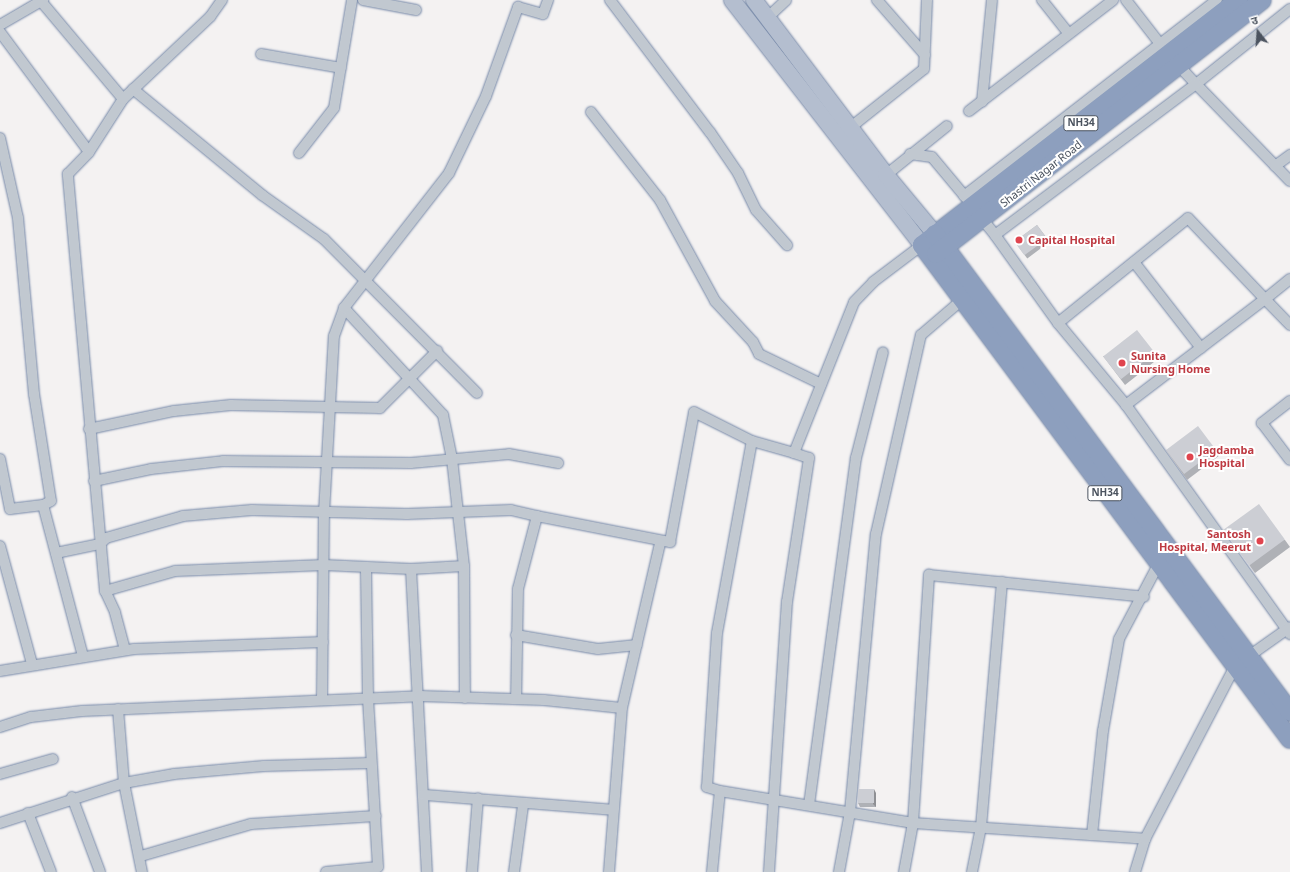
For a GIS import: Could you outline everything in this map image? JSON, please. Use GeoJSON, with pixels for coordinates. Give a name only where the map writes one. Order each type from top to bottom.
{"type":"FeatureCollection","features":[{"type":"Feature","properties":{"kind":"highway","name":"NH34"},"geometry":{"type":"LineString","coordinates":[[933,246],[968,200],[1170,56],[1238,0]]}},
{"type":"Feature","properties":{"kind":"highway","name":"Shastri Nagar Road"},"geometry":{"type":"LineString","coordinates":[[933,246],[983,220],[1170,56],[1262,0]]}},
{"type":"Feature","properties":{"kind":"highway"},"geometry":{"type":"LineString","coordinates":[[968,200],[983,220]]}},
{"type":"Feature","properties":{"kind":"highway","name":"NH34"},"geometry":{"type":"LineString","coordinates":[[933,246],[963,299],[1158,566],[1290,712]]}},
{"type":"Feature","properties":{"kind":"highway","name":"NH34"},"geometry":{"type":"LineString","coordinates":[[933,246],[1034,364],[1128,492],[1242,660],[1290,739]]}},
{"type":"Feature","properties":{"kind":"highway"},"geometry":{"type":"LineString","coordinates":[[1018,374],[1034,364]]}},
{"type":"Feature","properties":{"kind":"highway"},"geometry":{"type":"LineString","coordinates":[[1067,441],[1082,429]]}},
{"type":"Feature","properties":{"kind":"highway"},"geometry":{"type":"LineString","coordinates":[[1113,503],[1128,492]]}},
{"type":"Feature","properties":{"kind":"main road"},"geometry":{"type":"LineString","coordinates":[[732,0],[871,184],[933,246]]}},
{"type":"Feature","properties":{"kind":"main road"},"geometry":{"type":"LineString","coordinates":[[754,0],[886,175],[933,246]]}},
{"type":"Feature","properties":{"kind":"street"},"geometry":{"type":"LineString","coordinates":[[125,650],[116,612],[105,591],[89,429],[68,174],[89,152],[122,99],[210,17],[222,0]]}},
{"type":"Feature","properties":{"kind":"street"},"geometry":{"type":"LineString","coordinates":[[299,152],[334,108],[352,0]]}},
{"type":"Feature","properties":{"kind":"street"},"geometry":{"type":"LineString","coordinates":[[363,0],[416,10]]}},
{"type":"Feature","properties":{"kind":"street"},"geometry":{"type":"LineString","coordinates":[[322,700],[324,513],[334,336],[344,308],[449,173],[486,96],[518,7],[543,14],[548,0]]}},
{"type":"Feature","properties":{"kind":"street"},"geometry":{"type":"LineString","coordinates":[[610,0],[714,138],[738,173],[756,210],[787,245]]}},
{"type":"Feature","properties":{"kind":"street"},"geometry":{"type":"LineString","coordinates":[[767,18],[786,0]]}},
{"type":"Feature","properties":{"kind":"street"},"geometry":{"type":"LineString","coordinates":[[877,0],[925,55]]}},
{"type":"Feature","properties":{"kind":"street"},"geometry":{"type":"LineString","coordinates":[[851,127],[924,69],[927,0]]}},
{"type":"Feature","properties":{"kind":"street"},"geometry":{"type":"LineString","coordinates":[[982,102],[992,0]]}},
{"type":"Feature","properties":{"kind":"street"},"geometry":{"type":"LineString","coordinates":[[1042,0],[1069,34]]}},
{"type":"Feature","properties":{"kind":"street"},"geometry":{"type":"LineString","coordinates":[[969,111],[1113,0]]}},
{"type":"Feature","properties":{"kind":"street"},"geometry":{"type":"LineString","coordinates":[[1126,0],[1170,56],[1290,181]]}},
{"type":"Feature","properties":{"kind":"street"},"geometry":{"type":"LineString","coordinates":[[1170,56],[1217,0]]}},
{"type":"Feature","properties":{"kind":"street"},"geometry":{"type":"LineString","coordinates":[[0,26],[41,1],[122,99]]}},
{"type":"Feature","properties":{"kind":"street"},"geometry":{"type":"LineString","coordinates":[[995,235],[1196,84],[1290,9]]}},
{"type":"Feature","properties":{"kind":"street"},"geometry":{"type":"LineString","coordinates":[[0,32],[89,152]]}},
{"type":"Feature","properties":{"kind":"street"},"geometry":{"type":"LineString","coordinates":[[261,54],[341,68]]}},
{"type":"Feature","properties":{"kind":"street"},"geometry":{"type":"LineString","coordinates":[[133,89],[262,195],[324,239],[437,351],[477,393]]}},
{"type":"Feature","properties":{"kind":"street"},"geometry":{"type":"LineString","coordinates":[[591,112],[660,200],[715,301],[753,342],[759,354],[822,384]]}},
{"type":"Feature","properties":{"kind":"street"},"geometry":{"type":"LineString","coordinates":[[886,175],[910,154],[947,126]]}},
{"type":"Feature","properties":{"kind":"street"},"geometry":{"type":"LineString","coordinates":[[0,138],[18,218],[34,394],[51,501],[43,504],[10,510],[0,459]]}},
{"type":"Feature","properties":{"kind":"street"},"geometry":{"type":"LineString","coordinates":[[910,154],[932,158],[968,200]]}},
{"type":"Feature","properties":{"kind":"street"},"geometry":{"type":"LineString","coordinates":[[1275,166],[1290,155]]}},
{"type":"Feature","properties":{"kind":"street"},"geometry":{"type":"LineString","coordinates":[[1058,324],[1188,218],[1290,325]]}},
{"type":"Feature","properties":{"kind":"street"},"geometry":{"type":"LineString","coordinates":[[983,220],[1058,324],[1126,405],[1289,630],[1242,660],[1145,839],[1135,872]]}},
{"type":"Feature","properties":{"kind":"street"},"geometry":{"type":"LineString","coordinates":[[794,453],[854,302],[873,282],[933,246]]}},
{"type":"Feature","properties":{"kind":"street"},"geometry":{"type":"LineString","coordinates":[[1134,262],[1201,348]]}},
{"type":"Feature","properties":{"kind":"street"},"geometry":{"type":"LineString","coordinates":[[1126,405],[1290,279]]}},
{"type":"Feature","properties":{"kind":"street"},"geometry":{"type":"LineString","coordinates":[[839,872],[850,812],[876,534],[921,335],[963,299]]}},
{"type":"Feature","properties":{"kind":"street"},"geometry":{"type":"LineString","coordinates":[[344,308],[443,415],[452,459],[464,566],[465,698]]}},
{"type":"Feature","properties":{"kind":"street"},"geometry":{"type":"LineString","coordinates":[[89,429],[174,411],[231,406],[330,409],[380,408],[411,379],[437,351]]}},
{"type":"Feature","properties":{"kind":"street"},"geometry":{"type":"LineString","coordinates":[[809,806],[856,458],[883,352]]}},
{"type":"Feature","properties":{"kind":"street"},"geometry":{"type":"LineString","coordinates":[[1290,401],[1262,423],[1290,460]]}},
{"type":"Feature","properties":{"kind":"street"},"geometry":{"type":"LineString","coordinates":[[56,552],[100,544],[106,538],[183,516],[252,510],[324,513],[511,510],[660,543],[670,542],[694,412],[752,442],[809,458],[788,602],[769,872]]}},
{"type":"Feature","properties":{"kind":"street"},"geometry":{"type":"LineString","coordinates":[[752,442],[717,633],[707,787],[720,791],[913,823],[1145,839]]}},
{"type":"Feature","properties":{"kind":"street"},"geometry":{"type":"LineString","coordinates":[[94,481],[151,469],[224,461],[411,463],[509,454],[558,463]]}},
{"type":"Feature","properties":{"kind":"street"},"geometry":{"type":"LineString","coordinates":[[43,504],[83,656]]}},
{"type":"Feature","properties":{"kind":"street"},"geometry":{"type":"LineString","coordinates":[[516,699],[518,589],[537,516]]}},
{"type":"Feature","properties":{"kind":"street"},"geometry":{"type":"LineString","coordinates":[[609,872],[622,708],[660,543]]}},
{"type":"Feature","properties":{"kind":"street"},"geometry":{"type":"LineString","coordinates":[[0,546],[32,664]]}},
{"type":"Feature","properties":{"kind":"street"},"geometry":{"type":"LineString","coordinates":[[105,591],[175,571],[324,564],[411,569],[464,566]]}},
{"type":"Feature","properties":{"kind":"street"},"geometry":{"type":"LineString","coordinates":[[1092,835],[1103,731],[1119,639],[1144,597],[1158,566]]}},
{"type":"Feature","properties":{"kind":"street"},"geometry":{"type":"LineString","coordinates":[[326,872],[378,867],[368,698],[366,567]]}},
{"type":"Feature","properties":{"kind":"street"},"geometry":{"type":"LineString","coordinates":[[411,569],[420,696],[427,872]]}},
{"type":"Feature","properties":{"kind":"street"},"geometry":{"type":"LineString","coordinates":[[904,872],[913,823],[929,575],[1144,597]]}},
{"type":"Feature","properties":{"kind":"street"},"geometry":{"type":"LineString","coordinates":[[972,872],[981,827],[1002,582]]}},
{"type":"Feature","properties":{"kind":"street"},"geometry":{"type":"LineString","coordinates":[[516,635],[598,648],[637,645]]}},
{"type":"Feature","properties":{"kind":"street"},"geometry":{"type":"LineString","coordinates":[[0,671],[32,664],[125,650],[323,642]]}},
{"type":"Feature","properties":{"kind":"street"},"geometry":{"type":"LineString","coordinates":[[0,727],[31,717],[118,709],[420,696],[516,699],[622,708]]}},
{"type":"Feature","properties":{"kind":"street"},"geometry":{"type":"LineString","coordinates":[[118,709],[124,782],[142,856],[142,872]]}},
{"type":"Feature","properties":{"kind":"street"},"geometry":{"type":"LineString","coordinates":[[0,774],[53,759]]}},
{"type":"Feature","properties":{"kind":"street"},"geometry":{"type":"LineString","coordinates":[[0,823],[124,782],[174,774],[264,766],[371,764]]}},
{"type":"Feature","properties":{"kind":"street"},"geometry":{"type":"LineString","coordinates":[[712,872],[720,791]]}},
{"type":"Feature","properties":{"kind":"street"},"geometry":{"type":"LineString","coordinates":[[424,795],[478,798],[523,805],[613,810]]}},
{"type":"Feature","properties":{"kind":"street"},"geometry":{"type":"LineString","coordinates":[[72,798],[100,872]]}},
{"type":"Feature","properties":{"kind":"street"},"geometry":{"type":"LineString","coordinates":[[472,872],[478,798]]}},
{"type":"Feature","properties":{"kind":"street"},"geometry":{"type":"LineString","coordinates":[[514,872],[523,805]]}},
{"type":"Feature","properties":{"kind":"street"},"geometry":{"type":"LineString","coordinates":[[28,813],[51,872]]}},
{"type":"Feature","properties":{"kind":"street"},"geometry":{"type":"LineString","coordinates":[[142,856],[251,824],[376,816]]}},
{"type":"Feature","properties":{"kind":"building"},"geometry":{"type":"Polygon","coordinates":[[[1037,225],[1047,239],[1024,255],[1014,241],[1037,225]]]}},
{"type":"Feature","properties":{"kind":"building"},"geometry":{"type":"Polygon","coordinates":[[[1137,330],[1155,353],[1121,379],[1103,356],[1137,330]]]}},
{"type":"Feature","properties":{"kind":"building"},"geometry":{"type":"Polygon","coordinates":[[[1198,426],[1216,450],[1184,474],[1166,450],[1198,426]]]}},
{"type":"Feature","properties":{"kind":"building"},"geometry":{"type":"Polygon","coordinates":[[[1259,504],[1285,540],[1249,565],[1223,530],[1259,504]]]}},
{"type":"Feature","properties":{"kind":"building"},"geometry":{"type":"Polygon","coordinates":[[[858,789],[874,789],[874,803],[858,803],[858,789]]]}},
{"type":"Feature","properties":{"kind":"place","name":"Capital Hospital"},"geometry":{"type":"Point","coordinates":[1019,240]}},
{"type":"Feature","properties":{"kind":"place","name":"Sunita Nursing Home"},"geometry":{"type":"Point","coordinates":[1122,363]}},
{"type":"Feature","properties":{"kind":"place","name":"Jagdamba Hospital"},"geometry":{"type":"Point","coordinates":[1190,457]}},
{"type":"Feature","properties":{"kind":"place","name":"Santosh Hospital, Meerut"},"geometry":{"type":"Point","coordinates":[1260,541]}}]}
